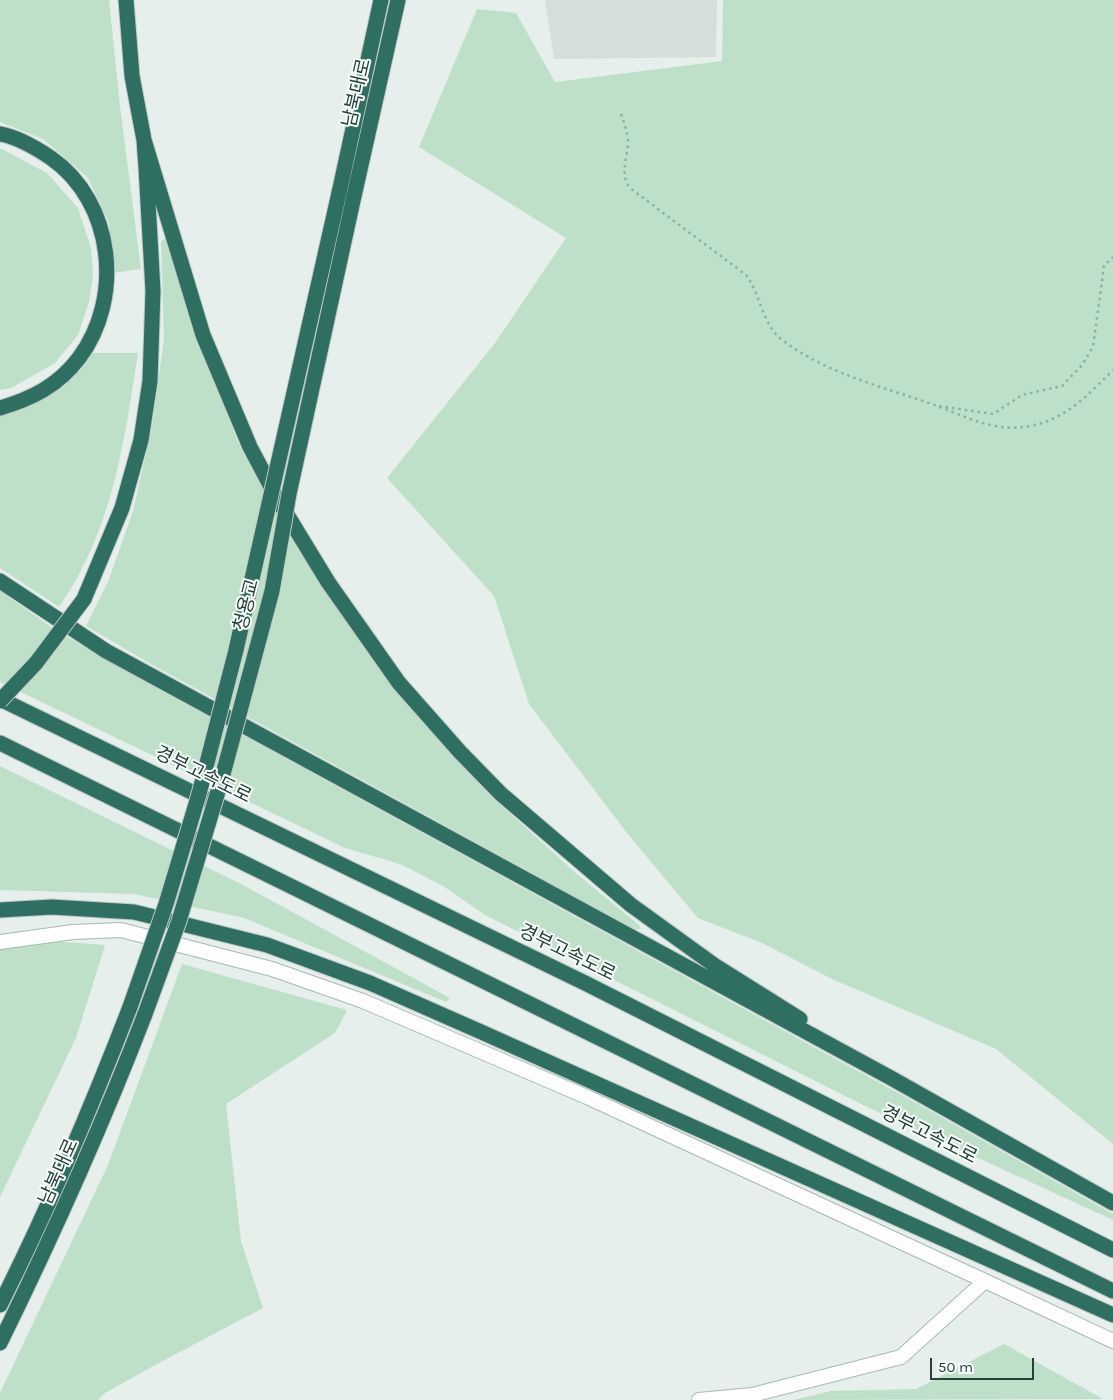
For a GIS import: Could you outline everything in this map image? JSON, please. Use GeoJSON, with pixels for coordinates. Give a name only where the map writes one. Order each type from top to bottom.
{"type":"FeatureCollection","features":[{"type":"Feature","properties":{"kind":"highway"},"geometry":{"type":"LineString","coordinates":[[126,0],[132,76],[144,140],[203,335],[250,447],[278,500],[328,582],[399,683],[460,752],[502,794],[630,906],[714,965],[891,1078]]}},
{"type":"Feature","properties":{"kind":"highway","name":"남북대로"},"geometry":{"type":"LineString","coordinates":[[339,193],[381,0]]}},
{"type":"Feature","properties":{"kind":"highway","name":"남북대로"},"geometry":{"type":"LineString","coordinates":[[354,196],[398,0]]}},
{"type":"Feature","properties":{"kind":"highway"},"geometry":{"type":"LineString","coordinates":[[0,134],[34,147],[61,165],[82,188],[98,220],[106,252],[108,280],[102,310],[92,336],[78,359],[55,382],[29,399],[0,408]]}},
{"type":"Feature","properties":{"kind":"highway"},"geometry":{"type":"LineString","coordinates":[[0,700],[36,663],[84,599],[122,508],[141,440],[150,381],[153,291],[144,140]]}},
{"type":"Feature","properties":{"kind":"highway","name":"청용교"},"geometry":{"type":"LineString","coordinates":[[130,1007],[166,904],[199,794],[234,660],[339,193]]}},
{"type":"Feature","properties":{"kind":"highway","name":"청용교"},"geometry":{"type":"LineString","coordinates":[[144,1014],[178,921],[222,778],[272,591],[289,494],[354,196]]}},
{"type":"Feature","properties":{"kind":"highway"},"geometry":{"type":"LineString","coordinates":[[0,581],[106,651],[891,1078],[1113,1203]]}},
{"type":"Feature","properties":{"kind":"highway","name":"경부고속도로"},"geometry":{"type":"LineString","coordinates":[[0,700],[585,983],[1113,1250]]}},
{"type":"Feature","properties":{"kind":"highway"},"geometry":{"type":"LineString","coordinates":[[0,742],[1113,1291]]}},
{"type":"Feature","properties":{"kind":"highway"},"geometry":{"type":"LineString","coordinates":[[4,908],[52,907],[134,912],[267,945],[370,983],[1113,1315]]}},
{"type":"Feature","properties":{"kind":"highway","name":"남북대로"},"geometry":{"type":"LineString","coordinates":[[0,1305],[28,1250],[93,1101],[130,1007]]}},
{"type":"Feature","properties":{"kind":"highway","name":"남북대로"},"geometry":{"type":"LineString","coordinates":[[0,1342],[47,1247],[96,1137],[144,1014]]}},
{"type":"Feature","properties":{"kind":"street"},"geometry":{"type":"LineString","coordinates":[[0,942],[73,932],[121,930],[272,969],[363,1001],[587,1096],[1113,1342]]}},
{"type":"Feature","properties":{"kind":"street"},"geometry":{"type":"LineString","coordinates":[[699,1400],[752,1395],[901,1357],[985,1281]]}},
{"type":"Feature","properties":{"kind":"path"},"geometry":{"type":"LineString","coordinates":[[621,114],[627,131],[628,143],[624,176],[630,188],[746,275],[772,328],[779,337],[852,378],[994,427],[1030,426],[1072,410],[1113,370]]}},
{"type":"Feature","properties":{"kind":"path"},"geometry":{"type":"LineString","coordinates":[[933,405],[993,414],[1001,411],[1022,395],[1062,386],[1082,365],[1094,347],[1102,274],[1106,262],[1113,258]]}},
{"type":"Feature","properties":{"kind":"shaded area"},"geometry":{"type":"Polygon","coordinates":[[[545,0],[717,0],[716,57],[554,59],[545,0]]]}},
{"type":"Feature","properties":{"kind":"green space"},"geometry":{"type":"Polygon","coordinates":[[[0,0],[109,0],[120,106],[141,269],[113,273],[109,223],[88,178],[43,139],[0,122],[0,0]]]}},
{"type":"Feature","properties":{"kind":"green space"},"geometry":{"type":"Polygon","coordinates":[[[723,0],[1113,0],[1113,1144],[996,1049],[832,979],[762,943],[698,918],[627,833],[529,704],[494,596],[387,478],[495,343],[566,238],[419,147],[477,9],[516,13],[555,82],[722,61],[723,0]]]}},
{"type":"Feature","properties":{"kind":"green space"},"geometry":{"type":"Polygon","coordinates":[[[0,148],[47,173],[78,208],[91,248],[93,276],[89,302],[78,335],[55,363],[11,388],[0,390],[0,148]]]}},
{"type":"Feature","properties":{"kind":"green space"},"geometry":{"type":"Polygon","coordinates":[[[165,238],[168,242],[202,347],[238,442],[351,628],[424,723],[493,798],[577,874],[639,925],[641,929],[634,929],[151,664],[86,626],[108,582],[133,511],[152,427],[164,338],[161,242],[165,238]]]}},
{"type":"Feature","properties":{"kind":"green space"},"geometry":{"type":"Polygon","coordinates":[[[89,353],[138,353],[114,484],[92,547],[59,607],[0,568],[0,415],[9,414],[49,396],[89,353]]]}},
{"type":"Feature","properties":{"kind":"green space"},"geometry":{"type":"Polygon","coordinates":[[[0,591],[51,627],[151,685],[918,1104],[1113,1214],[1113,1220],[865,1106],[485,915],[443,886],[400,864],[345,848],[0,682],[0,591]]]}},
{"type":"Feature","properties":{"kind":"green space"},"geometry":{"type":"Polygon","coordinates":[[[0,766],[241,884],[450,998],[446,1002],[244,918],[134,894],[0,890],[0,766]]]}},
{"type":"Feature","properties":{"kind":"green space"},"geometry":{"type":"Polygon","coordinates":[[[0,937],[105,945],[76,1038],[0,1197],[0,937]]]}},
{"type":"Feature","properties":{"kind":"green space"},"geometry":{"type":"Polygon","coordinates":[[[182,964],[347,1010],[335,1033],[226,1104],[241,1241],[263,1308],[155,1365],[105,1393],[98,1400],[0,1400],[0,1393],[108,1165],[182,964]]]}},
{"type":"Feature","properties":{"kind":"green space"},"geometry":{"type":"Polygon","coordinates":[[[1004,1344],[1103,1399],[793,1400],[831,1391],[916,1389],[1004,1344]]]}}]}
